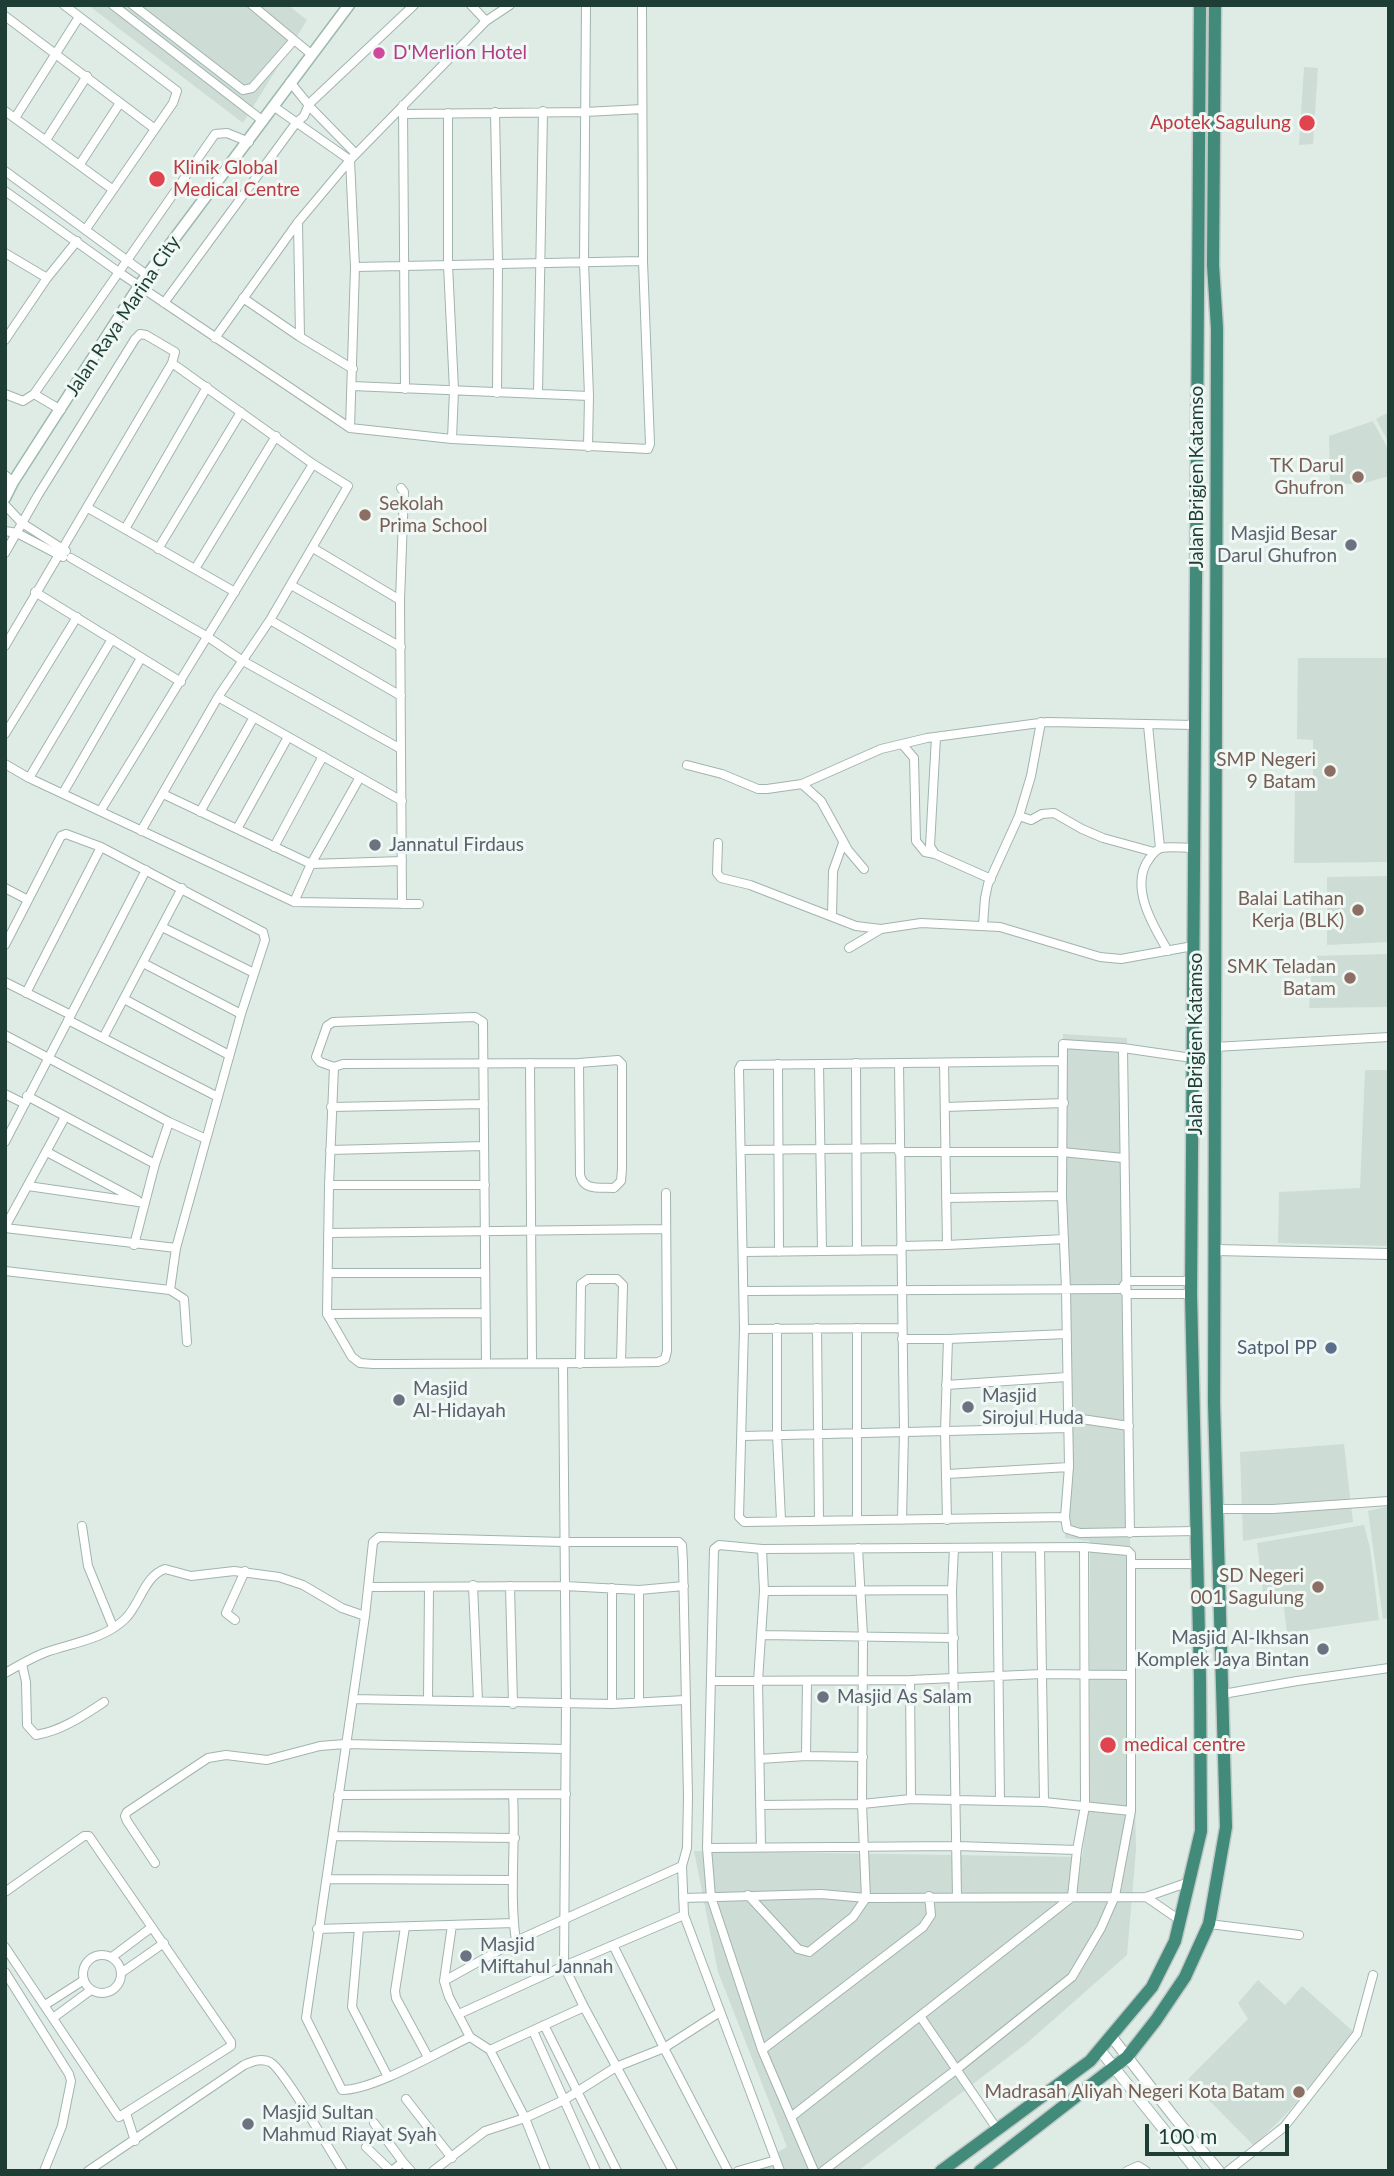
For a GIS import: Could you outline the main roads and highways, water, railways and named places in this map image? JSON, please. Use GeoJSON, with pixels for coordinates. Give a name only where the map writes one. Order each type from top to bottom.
{"type":"FeatureCollection","features":[{"type":"Feature","properties":{"kind":"highway","name":"Jalan Brigjen Katamso"},"geometry":{"type":"LineString","coordinates":[[941,2171],[1090,2061],[1152,1987],[1175,1941],[1200,1831],[1191,1287],[1200,5]]}},
{"type":"Feature","properties":{"kind":"highway","name":"Jalan Brigjen Katamso"},"geometry":{"type":"LineString","coordinates":[[980,2171],[1127,2057],[1156,2020],[1185,1977],[1209,1924],[1226,1827],[1214,1403],[1217,328],[1213,265],[1215,5]]}},
{"type":"Feature","properties":{"kind":"highway"},"geometry":{"type":"LineString","coordinates":[[1198,202],[1214,202]]}},
{"type":"Feature","properties":{"kind":"main road","name":"Jalan Raya Marina City"},"geometry":{"type":"LineString","coordinates":[[5,498],[9,478],[61,410],[139,286],[349,5]]}},
{"type":"Feature","properties":{"kind":"place","name":"D'Merlion Hotel"},"geometry":{"type":"Point","coordinates":[379,53]}},
{"type":"Feature","properties":{"kind":"place","name":"Apotek Sagulung"},"geometry":{"type":"Point","coordinates":[1307,123]}},
{"type":"Feature","properties":{"kind":"place","name":"Klinik Global Medical Centre"},"geometry":{"type":"Point","coordinates":[157,179]}},
{"type":"Feature","properties":{"kind":"place","name":"TK Darul Ghufron"},"geometry":{"type":"Point","coordinates":[1358,477]}},
{"type":"Feature","properties":{"kind":"place","name":"Sekolah Prima School"},"geometry":{"type":"Point","coordinates":[365,515]}},
{"type":"Feature","properties":{"kind":"place","name":"Masjid Besar Darul Ghufron"},"geometry":{"type":"Point","coordinates":[1351,545]}},
{"type":"Feature","properties":{"kind":"place","name":"SMP Negeri 9 Batam"},"geometry":{"type":"Point","coordinates":[1330,771]}},
{"type":"Feature","properties":{"kind":"place","name":"Jannatul Firdaus"},"geometry":{"type":"Point","coordinates":[375,845]}},
{"type":"Feature","properties":{"kind":"place","name":"Balai Latihan Kerja (BLK)"},"geometry":{"type":"Point","coordinates":[1358,910]}},
{"type":"Feature","properties":{"kind":"place","name":"SMK Teladan Batam"},"geometry":{"type":"Point","coordinates":[1350,978]}},
{"type":"Feature","properties":{"kind":"place","name":"Satpol PP"},"geometry":{"type":"Point","coordinates":[1331,1348]}},
{"type":"Feature","properties":{"kind":"place","name":"Masjid Al-Hidayah"},"geometry":{"type":"Point","coordinates":[399,1400]}},
{"type":"Feature","properties":{"kind":"place","name":"Masjid Sirojul Huda"},"geometry":{"type":"Point","coordinates":[968,1407]}},
{"type":"Feature","properties":{"kind":"place","name":"SD Negeri 001 Sagulung"},"geometry":{"type":"Point","coordinates":[1318,1587]}},
{"type":"Feature","properties":{"kind":"place","name":"Masjid Al-Ikhsan Komplek Jaya Bintan"},"geometry":{"type":"Point","coordinates":[1323,1649]}},
{"type":"Feature","properties":{"kind":"place","name":"Masjid As Salam"},"geometry":{"type":"Point","coordinates":[823,1697]}},
{"type":"Feature","properties":{"kind":"place","name":"medical centre"},"geometry":{"type":"Point","coordinates":[1108,1745]}},
{"type":"Feature","properties":{"kind":"place","name":"Masjid Miftahul Jannah"},"geometry":{"type":"Point","coordinates":[466,1956]}},
{"type":"Feature","properties":{"kind":"place","name":"Madrasah Aliyah Negeri Kota Batam"},"geometry":{"type":"Point","coordinates":[1299,2092]}},
{"type":"Feature","properties":{"kind":"place","name":"Masjid Sultan Mahmud Riayat Syah"},"geometry":{"type":"Point","coordinates":[248,2124]}}]}
